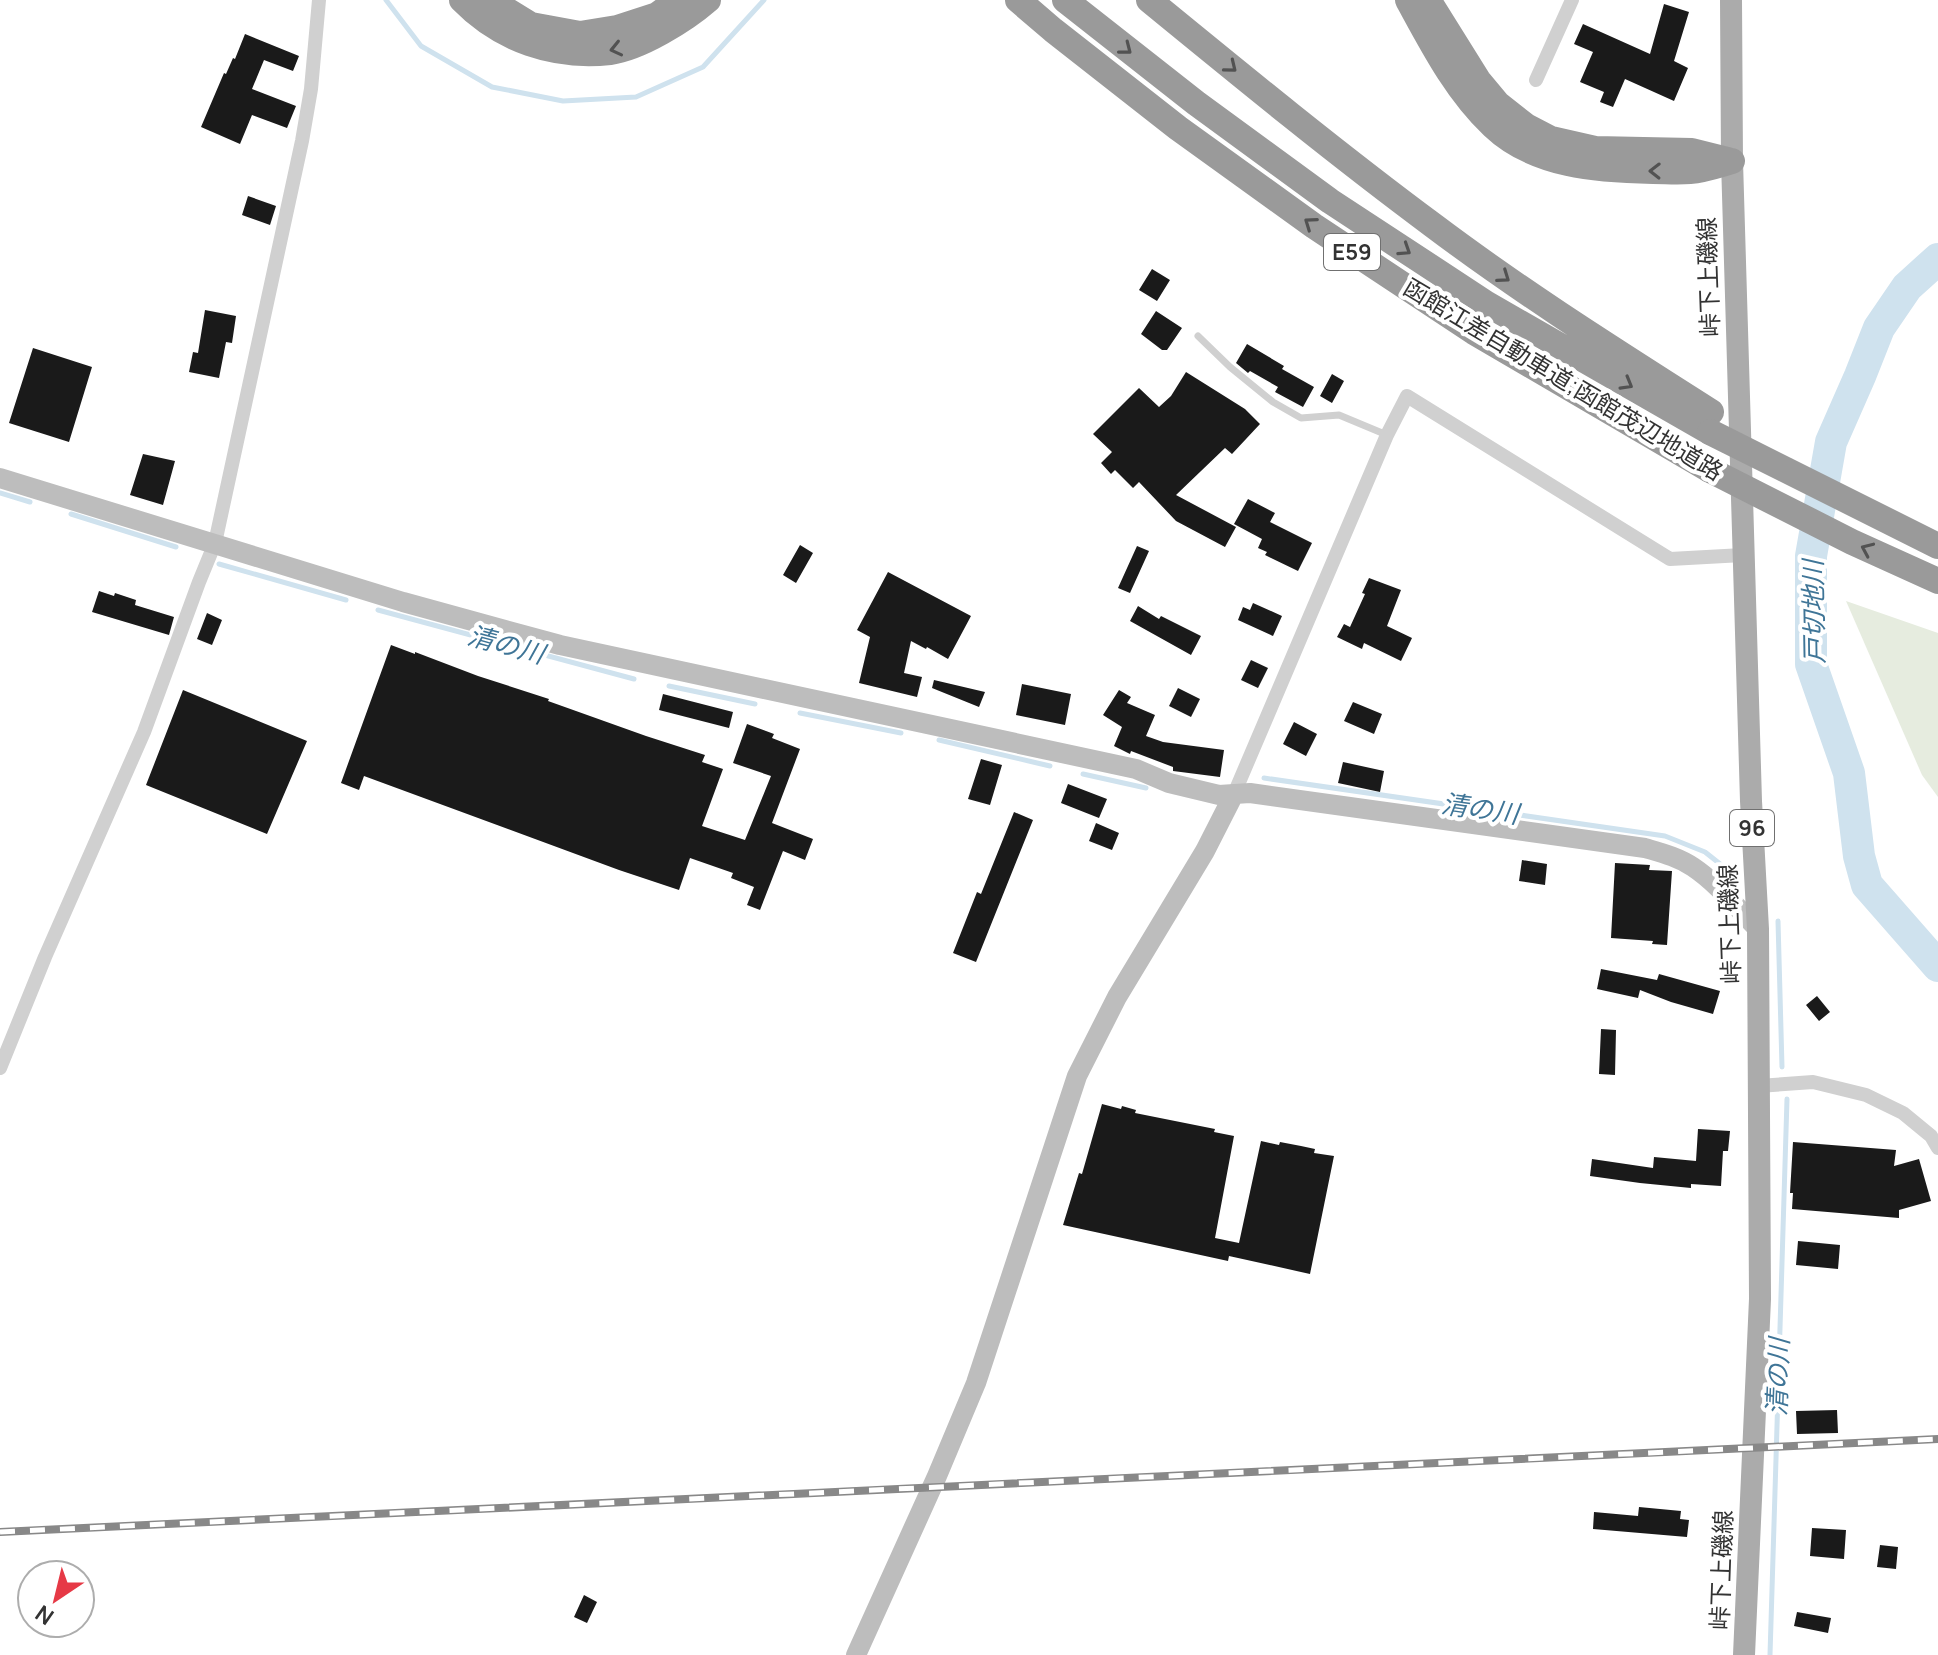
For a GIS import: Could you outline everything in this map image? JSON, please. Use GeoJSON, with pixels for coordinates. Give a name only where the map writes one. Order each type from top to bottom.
{"type":"FeatureCollection","features":[{"type":"Feature","properties":{"kind":"highway"},"geometry":{"type":"LineString","coordinates":[[462,0],[477,15],[525,44],[568,52],[612,52],[648,39],[696,11],[708,0]]}},
{"type":"Feature","properties":{"kind":"highway"},"geometry":{"type":"LineString","coordinates":[[490,0],[531,25],[580,34],[617,28],[657,15],[678,0]]}},
{"type":"Feature","properties":{"kind":"highway"},"geometry":{"type":"LineString","coordinates":[[997,0],[1178,128]]}},
{"type":"Feature","properties":{"kind":"highway","name":"函館江差自動車道;函館茂辺地道路"},"geometry":{"type":"LineString","coordinates":[[1018,0],[1178,128],[1314,226],[1474,332],[1710,470],[1852,542],[1938,581]]}},
{"type":"Feature","properties":{"kind":"highway","name":"函館江差自動車道;函館茂辺地道路"},"geometry":{"type":"LineString","coordinates":[[1065,0],[1196,103],[1330,201],[1487,304],[1710,422]]}},
{"type":"Feature","properties":{"kind":"highway"},"geometry":{"type":"LineString","coordinates":[[1149,0],[1301,124],[1436,228],[1710,422],[1926,541]]}},
{"type":"Feature","properties":{"kind":"highway"},"geometry":{"type":"LineString","coordinates":[[1408,0],[1435,49],[1472,103],[1495,128],[1520,145],[1564,163],[1613,170],[1692,171],[1732,161]]}},
{"type":"Feature","properties":{"kind":"highway"},"geometry":{"type":"LineString","coordinates":[[1428,0],[1478,80],[1498,104],[1526,126],[1551,139],[1595,149],[1692,151],[1732,161]]}},
{"type":"Feature","properties":{"kind":"main road","name":"峠下上磯線"},"geometry":{"type":"LineString","coordinates":[[1731,0],[1732,161],[1743,555],[1758,929],[1760,1299],[1744,1655]]}},
{"type":"Feature","properties":{"kind":"street"},"geometry":{"type":"LineString","coordinates":[[0,1068],[144,732],[215,543],[302,141],[311,89],[319,0]]}},
{"type":"Feature","properties":{"kind":"street"},"geometry":{"type":"LineString","coordinates":[[1536,80],[1572,0]]}},
{"type":"Feature","properties":{"kind":"street"},"geometry":{"type":"LineString","coordinates":[[856,1655],[976,1383],[1077,1076],[1117,997],[1205,851],[1234,794],[1387,435],[1407,396],[1670,559],[1743,555]]}},
{"type":"Feature","properties":{"kind":"street"},"geometry":{"type":"LineString","coordinates":[[0,478],[403,602],[560,645],[1136,769],[1169,783],[1219,795],[1250,793],[1645,848],[1670,855],[1693,867],[1758,929]]}},
{"type":"Feature","properties":{"kind":"street"},"geometry":{"type":"LineString","coordinates":[[1758,1086],[1813,1082],[1866,1095],[1903,1113],[1931,1136],[1938,1148]]}},
{"type":"Feature","properties":{"kind":"lane"},"geometry":{"type":"LineString","coordinates":[[1198,336],[1273,402],[1301,418],[1339,415],[1387,435]]}},
{"type":"Feature","properties":{"kind":"shaded area"},"geometry":{"type":"Polygon","coordinates":[[[1846,601],[1938,633],[1938,797],[1922,775],[1846,601]]]}},
{"type":"Feature","properties":{"kind":"building"},"geometry":{"type":"Polygon","coordinates":[[[1664,4],[1689,12],[1674,61],[1688,68],[1674,101],[1625,79],[1613,107],[1600,102],[1604,92],[1580,82],[1593,52],[1574,44],[1583,24],[1650,54],[1664,4]]]}},
{"type":"Feature","properties":{"kind":"building"},"geometry":{"type":"Polygon","coordinates":[[[245,34],[299,56],[293,71],[264,60],[252,89],[296,106],[287,128],[252,115],[240,144],[201,127],[245,34]]]}},
{"type":"Feature","properties":{"kind":"building"},"geometry":{"type":"Polygon","coordinates":[[[248,196],[276,206],[270,225],[242,215],[248,196]]]}},
{"type":"Feature","properties":{"kind":"building"},"geometry":{"type":"Polygon","coordinates":[[[1152,269],[1170,280],[1157,301],[1139,290],[1152,269]]]}},
{"type":"Feature","properties":{"kind":"building"},"geometry":{"type":"Polygon","coordinates":[[[205,310],[236,316],[232,343],[226,342],[219,378],[189,372],[193,352],[198,353],[205,310]]]}},
{"type":"Feature","properties":{"kind":"building"},"geometry":{"type":"Polygon","coordinates":[[[1156,311],[1182,328],[1167,350],[1162,350],[1141,334],[1156,311]]]}},
{"type":"Feature","properties":{"kind":"building"},"geometry":{"type":"Polygon","coordinates":[[[1247,344],[1314,387],[1303,407],[1275,392],[1278,387],[1250,371],[1248,373],[1236,363],[1247,344]]]}},
{"type":"Feature","properties":{"kind":"building"},"geometry":{"type":"Polygon","coordinates":[[[33,348],[92,367],[69,442],[9,423],[33,348]]]}},
{"type":"Feature","properties":{"kind":"building"},"geometry":{"type":"Polygon","coordinates":[[[1186,372],[1245,409],[1260,424],[1232,454],[1225,448],[1176,495],[1236,527],[1225,547],[1176,521],[1139,482],[1133,488],[1115,470],[1111,474],[1101,463],[1112,452],[1093,434],[1139,388],[1159,407],[1171,396],[1186,372]]]}},
{"type":"Feature","properties":{"kind":"building"},"geometry":{"type":"Polygon","coordinates":[[[1332,374],[1344,381],[1332,403],[1320,396],[1332,374]]]}},
{"type":"Feature","properties":{"kind":"building"},"geometry":{"type":"Polygon","coordinates":[[[143,454],[175,461],[163,505],[130,495],[143,454]]]}},
{"type":"Feature","properties":{"kind":"building"},"geometry":{"type":"Polygon","coordinates":[[[1248,499],[1275,513],[1270,522],[1312,543],[1298,571],[1265,555],[1267,552],[1258,548],[1262,539],[1234,524],[1248,499]]]}},
{"type":"Feature","properties":{"kind":"building"},"geometry":{"type":"Polygon","coordinates":[[[800,545],[813,553],[796,583],[783,575],[800,545]]]}},
{"type":"Feature","properties":{"kind":"building"},"geometry":{"type":"Polygon","coordinates":[[[1137,546],[1149,551],[1130,593],[1118,588],[1137,546]]]}},
{"type":"Feature","properties":{"kind":"building"},"geometry":{"type":"Polygon","coordinates":[[[888,572],[971,616],[948,659],[911,641],[904,673],[922,677],[917,697],[859,683],[870,637],[857,630],[888,572]]]}},
{"type":"Feature","properties":{"kind":"building"},"geometry":{"type":"Polygon","coordinates":[[[1369,578],[1401,590],[1387,626],[1412,638],[1401,661],[1364,643],[1362,649],[1337,637],[1344,624],[1350,627],[1369,578]]]}},
{"type":"Feature","properties":{"kind":"building"},"geometry":{"type":"Polygon","coordinates":[[[99,591],[136,600],[135,605],[174,617],[169,635],[92,612],[99,591]]]}},
{"type":"Feature","properties":{"kind":"building"},"geometry":{"type":"Polygon","coordinates":[[[1253,603],[1282,616],[1273,636],[1238,620],[1243,607],[1250,610],[1253,603]]]}},
{"type":"Feature","properties":{"kind":"building"},"geometry":{"type":"Polygon","coordinates":[[[1138,606],[1159,619],[1161,616],[1201,636],[1191,655],[1130,621],[1138,606]]]}},
{"type":"Feature","properties":{"kind":"building"},"geometry":{"type":"Polygon","coordinates":[[[207,613],[222,620],[212,645],[197,639],[207,613]]]}},
{"type":"Feature","properties":{"kind":"building"},"geometry":{"type":"Polygon","coordinates":[[[391,645],[705,755],[702,762],[723,769],[702,826],[745,840],[771,776],[733,763],[747,724],[774,734],[772,738],[800,749],[772,823],[813,839],[805,860],[783,851],[760,910],[747,905],[754,887],[731,878],[733,873],[690,858],[679,890],[364,776],[359,790],[341,783],[391,645]]]}},
{"type":"Feature","properties":{"kind":"building"},"geometry":{"type":"Polygon","coordinates":[[[1251,660],[1268,668],[1258,688],[1241,680],[1251,660]]]}},
{"type":"Feature","properties":{"kind":"building"},"geometry":{"type":"Polygon","coordinates":[[[934,680],[985,692],[979,707],[932,688],[934,680]]]}},
{"type":"Feature","properties":{"kind":"building"},"geometry":{"type":"Polygon","coordinates":[[[1022,684],[1071,694],[1065,725],[1016,715],[1022,684]]]}},
{"type":"Feature","properties":{"kind":"building"},"geometry":{"type":"Polygon","coordinates":[[[1178,688],[1200,699],[1191,717],[1169,706],[1178,688]]]}},
{"type":"Feature","properties":{"kind":"building"},"geometry":{"type":"Polygon","coordinates":[[[183,690],[307,741],[267,834],[146,785],[183,690]]]}},
{"type":"Feature","properties":{"kind":"building"},"geometry":{"type":"Polygon","coordinates":[[[1119,690],[1131,697],[1127,703],[1155,715],[1146,736],[1163,742],[1224,750],[1220,777],[1173,771],[1173,767],[1114,746],[1122,727],[1103,715],[1119,690]]]}},
{"type":"Feature","properties":{"kind":"building"},"geometry":{"type":"Polygon","coordinates":[[[663,694],[733,712],[729,728],[659,710],[663,694]]]}},
{"type":"Feature","properties":{"kind":"building"},"geometry":{"type":"Polygon","coordinates":[[[1353,702],[1382,714],[1374,734],[1344,721],[1353,702]]]}},
{"type":"Feature","properties":{"kind":"building"},"geometry":{"type":"Polygon","coordinates":[[[1294,722],[1317,734],[1306,756],[1283,744],[1294,722]]]}},
{"type":"Feature","properties":{"kind":"building"},"geometry":{"type":"Polygon","coordinates":[[[981,759],[1002,765],[990,805],[968,799],[981,759]]]}},
{"type":"Feature","properties":{"kind":"building"},"geometry":{"type":"Polygon","coordinates":[[[1343,762],[1384,771],[1380,792],[1338,783],[1343,762]]]}},
{"type":"Feature","properties":{"kind":"building"},"geometry":{"type":"Polygon","coordinates":[[[1068,784],[1107,799],[1099,818],[1061,803],[1068,784]]]}},
{"type":"Feature","properties":{"kind":"building"},"geometry":{"type":"Polygon","coordinates":[[[1014,812],[1033,820],[976,962],[953,953],[1014,812]]]}},
{"type":"Feature","properties":{"kind":"building"},"geometry":{"type":"Polygon","coordinates":[[[1096,823],[1119,833],[1112,850],[1089,841],[1096,823]]]}},
{"type":"Feature","properties":{"kind":"building"},"geometry":{"type":"Polygon","coordinates":[[[1522,860],[1547,864],[1545,885],[1519,881],[1522,860]]]}},
{"type":"Feature","properties":{"kind":"building"},"geometry":{"type":"Polygon","coordinates":[[[1615,863],[1650,865],[1649,870],[1672,871],[1667,945],[1611,938],[1615,863]]]}},
{"type":"Feature","properties":{"kind":"building"},"geometry":{"type":"Polygon","coordinates":[[[1601,969],[1657,980],[1659,974],[1720,991],[1713,1014],[1640,990],[1638,998],[1597,989],[1601,969]]]}},
{"type":"Feature","properties":{"kind":"building"},"geometry":{"type":"Polygon","coordinates":[[[1817,996],[1830,1012],[1819,1021],[1806,1005],[1817,996]]]}},
{"type":"Feature","properties":{"kind":"building"},"geometry":{"type":"Polygon","coordinates":[[[1601,1029],[1616,1030],[1615,1075],[1599,1074],[1601,1029]]]}},
{"type":"Feature","properties":{"kind":"building"},"geometry":{"type":"Polygon","coordinates":[[[1102,1104],[1121,1109],[1122,1106],[1136,1110],[1135,1113],[1215,1129],[1214,1132],[1234,1136],[1215,1238],[1239,1243],[1261,1141],[1301,1146],[1315,1149],[1314,1153],[1334,1156],[1310,1274],[1229,1256],[1228,1261],[1063,1225],[1079,1173],[1082,1174],[1102,1104]]]}},
{"type":"Feature","properties":{"kind":"building"},"geometry":{"type":"Polygon","coordinates":[[[1698,1129],[1730,1131],[1728,1151],[1723,1151],[1721,1186],[1691,1184],[1691,1188],[1590,1176],[1592,1159],[1653,1168],[1654,1157],[1696,1161],[1698,1129]]]}},
{"type":"Feature","properties":{"kind":"building"},"geometry":{"type":"Polygon","coordinates":[[[1793,1142],[1896,1150],[1894,1166],[1919,1159],[1931,1201],[1899,1210],[1899,1218],[1792,1209],[1793,1142]]]}},
{"type":"Feature","properties":{"kind":"building"},"geometry":{"type":"Polygon","coordinates":[[[1798,1241],[1840,1245],[1838,1269],[1796,1265],[1798,1241]]]}},
{"type":"Feature","properties":{"kind":"building"},"geometry":{"type":"Polygon","coordinates":[[[1837,1410],[1838,1433],[1797,1434],[1796,1411],[1837,1410]]]}},
{"type":"Feature","properties":{"kind":"building"},"geometry":{"type":"Polygon","coordinates":[[[1639,1507],[1681,1511],[1680,1519],[1689,1520],[1687,1537],[1593,1529],[1594,1512],[1638,1516],[1639,1507]]]}},
{"type":"Feature","properties":{"kind":"building"},"geometry":{"type":"Polygon","coordinates":[[[1812,1528],[1846,1530],[1844,1559],[1810,1556],[1812,1528]]]}},
{"type":"Feature","properties":{"kind":"building"},"geometry":{"type":"Polygon","coordinates":[[[1880,1545],[1898,1547],[1896,1569],[1877,1567],[1880,1545]]]}},
{"type":"Feature","properties":{"kind":"building"},"geometry":{"type":"Polygon","coordinates":[[[584,1595],[597,1602],[587,1623],[574,1617],[584,1595]]]}},
{"type":"Feature","properties":{"kind":"building"},"geometry":{"type":"Polygon","coordinates":[[[1797,1612],[1831,1618],[1828,1633],[1794,1626],[1797,1612]]]}},
{"type":"Feature","properties":{"kind":"waterway"},"geometry":{"type":"LineString","coordinates":[[386,0],[421,46],[492,87],[563,101],[636,97],[703,67],[764,0]]}},
{"type":"Feature","properties":{"kind":"waterway","name":"戸切地川"},"geometry":{"type":"LineString","coordinates":[[1938,259],[1907,287],[1879,328],[1831,442],[1811,556],[1811,664],[1849,773],[1859,856],[1867,885],[1938,966]]}},
{"type":"Feature","properties":{"kind":"waterway","name":"清の川"},"geometry":{"type":"LineString","coordinates":[[0,493],[30,502]]}},
{"type":"Feature","properties":{"kind":"waterway","name":"清の川"},"geometry":{"type":"LineString","coordinates":[[71,514],[176,547]]}},
{"type":"Feature","properties":{"kind":"waterway","name":"清の川"},"geometry":{"type":"LineString","coordinates":[[219,564],[346,600]]}},
{"type":"Feature","properties":{"kind":"waterway","name":"清の川"},"geometry":{"type":"LineString","coordinates":[[378,610],[634,679]]}},
{"type":"Feature","properties":{"kind":"waterway","name":"清の川"},"geometry":{"type":"LineString","coordinates":[[669,686],[755,704]]}},
{"type":"Feature","properties":{"kind":"waterway","name":"清の川"},"geometry":{"type":"LineString","coordinates":[[800,713],[901,733]]}},
{"type":"Feature","properties":{"kind":"waterway","name":"清の川"},"geometry":{"type":"LineString","coordinates":[[939,740],[1050,766]]}},
{"type":"Feature","properties":{"kind":"waterway","name":"清の川"},"geometry":{"type":"LineString","coordinates":[[1083,774],[1146,788]]}},
{"type":"Feature","properties":{"kind":"waterway","name":"清の川"},"geometry":{"type":"LineString","coordinates":[[1264,778],[1665,836],[1705,852],[1734,875]]}},
{"type":"Feature","properties":{"kind":"waterway","name":"清の川"},"geometry":{"type":"LineString","coordinates":[[1778,921],[1782,1067]]}},
{"type":"Feature","properties":{"kind":"waterway","name":"清の川"},"geometry":{"type":"LineString","coordinates":[[1770,1655],[1787,1099]]}},
{"type":"Feature","properties":{"kind":"railway"},"geometry":{"type":"LineString","coordinates":[[0,1532],[1938,1439]]}}]}
